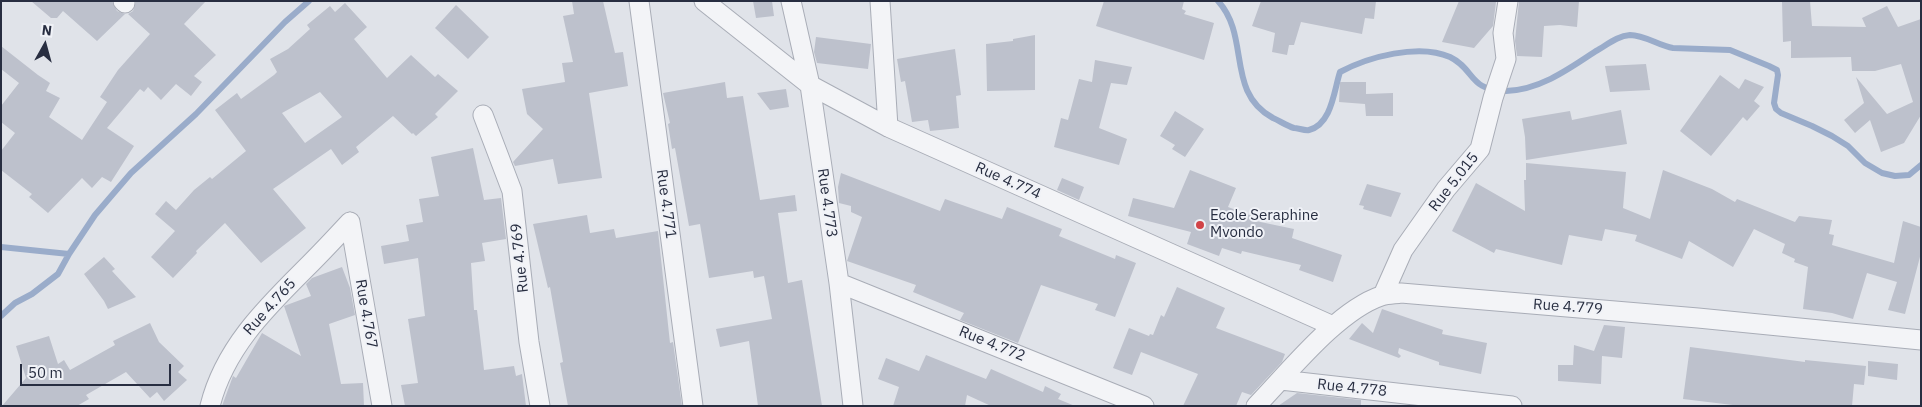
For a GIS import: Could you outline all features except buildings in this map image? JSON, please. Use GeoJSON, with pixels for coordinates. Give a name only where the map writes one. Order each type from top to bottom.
{"type":"FeatureCollection","features":[{"type":"Feature","properties":{"kind":"street","name":"Rue 4.771"},"geometry":{"type":"LineString","coordinates":[[639,1],[693,406]]}},
{"type":"Feature","properties":{"kind":"street","name":"Rue 4.774"},"geometry":{"type":"LineString","coordinates":[[704,1],[810,85],[888,127],[1333,326]]}},
{"type":"Feature","properties":{"kind":"street","name":"Rue 4.773"},"geometry":{"type":"LineString","coordinates":[[791,1],[810,85],[839,283],[853,406]]}},
{"type":"Feature","properties":{"kind":"street"},"geometry":{"type":"LineString","coordinates":[[880,1],[888,127]]}},
{"type":"Feature","properties":{"kind":"street","name":"Rue 5.015"},"geometry":{"type":"LineString","coordinates":[[1383,295],[1403,250],[1446,189],[1480,149],[1493,98],[1506,59],[1503,33],[1508,1]]}},
{"type":"Feature","properties":{"kind":"street","name":"Rue 4.769"},"geometry":{"type":"LineString","coordinates":[[483,115],[512,191],[529,342],[540,406]]}},
{"type":"Feature","properties":{"kind":"street","name":"Rue 4.765"},"geometry":{"type":"LineString","coordinates":[[210,406],[214,390],[236,346],[274,298],[350,222]]}},
{"type":"Feature","properties":{"kind":"street","name":"Rue 4.767"},"geometry":{"type":"LineString","coordinates":[[350,222],[382,406]]}},
{"type":"Feature","properties":{"kind":"street","name":"Rue 4.772"},"geometry":{"type":"LineString","coordinates":[[839,283],[1144,406]]}},
{"type":"Feature","properties":{"kind":"street","name":"Rue 4.779"},"geometry":{"type":"LineString","coordinates":[[1256,406],[1333,326],[1367,302],[1383,295],[1400,293],[1698,318],[1921,340]]}},
{"type":"Feature","properties":{"kind":"street","name":"Rue 4.778"},"geometry":{"type":"LineString","coordinates":[[1281,380],[1512,406]]}},
{"type":"Feature","properties":{"kind":"waterway"},"geometry":{"type":"LineString","coordinates":[[1,316],[15,303],[32,294],[58,274],[95,215],[131,173],[196,114],[285,22],[309,1]]}},
{"type":"Feature","properties":{"kind":"waterway"},"geometry":{"type":"LineString","coordinates":[[1218,1],[1228,15],[1234,31],[1243,79],[1249,94],[1258,107],[1273,118],[1294,128],[1309,130],[1317,127],[1323,121],[1331,106],[1340,72],[1351,66],[1379,57],[1409,52],[1424,51],[1438,53],[1458,62],[1485,87],[1494,90],[1519,90],[1554,77],[1612,41],[1621,37],[1636,35],[1673,48],[1730,50],[1769,66],[1777,70],[1774,103],[1776,109],[1781,113],[1832,136],[1848,146],[1865,163],[1882,173],[1895,176],[1909,175],[1921,165]]}},
{"type":"Feature","properties":{"kind":"waterway"},"geometry":{"type":"LineString","coordinates":[[1,247],[69,254]]}},
{"type":"Feature","properties":{"kind":"place","name":"Ecole Seraphine Mvondo"},"geometry":{"type":"Point","coordinates":[1200,225]}}]}
